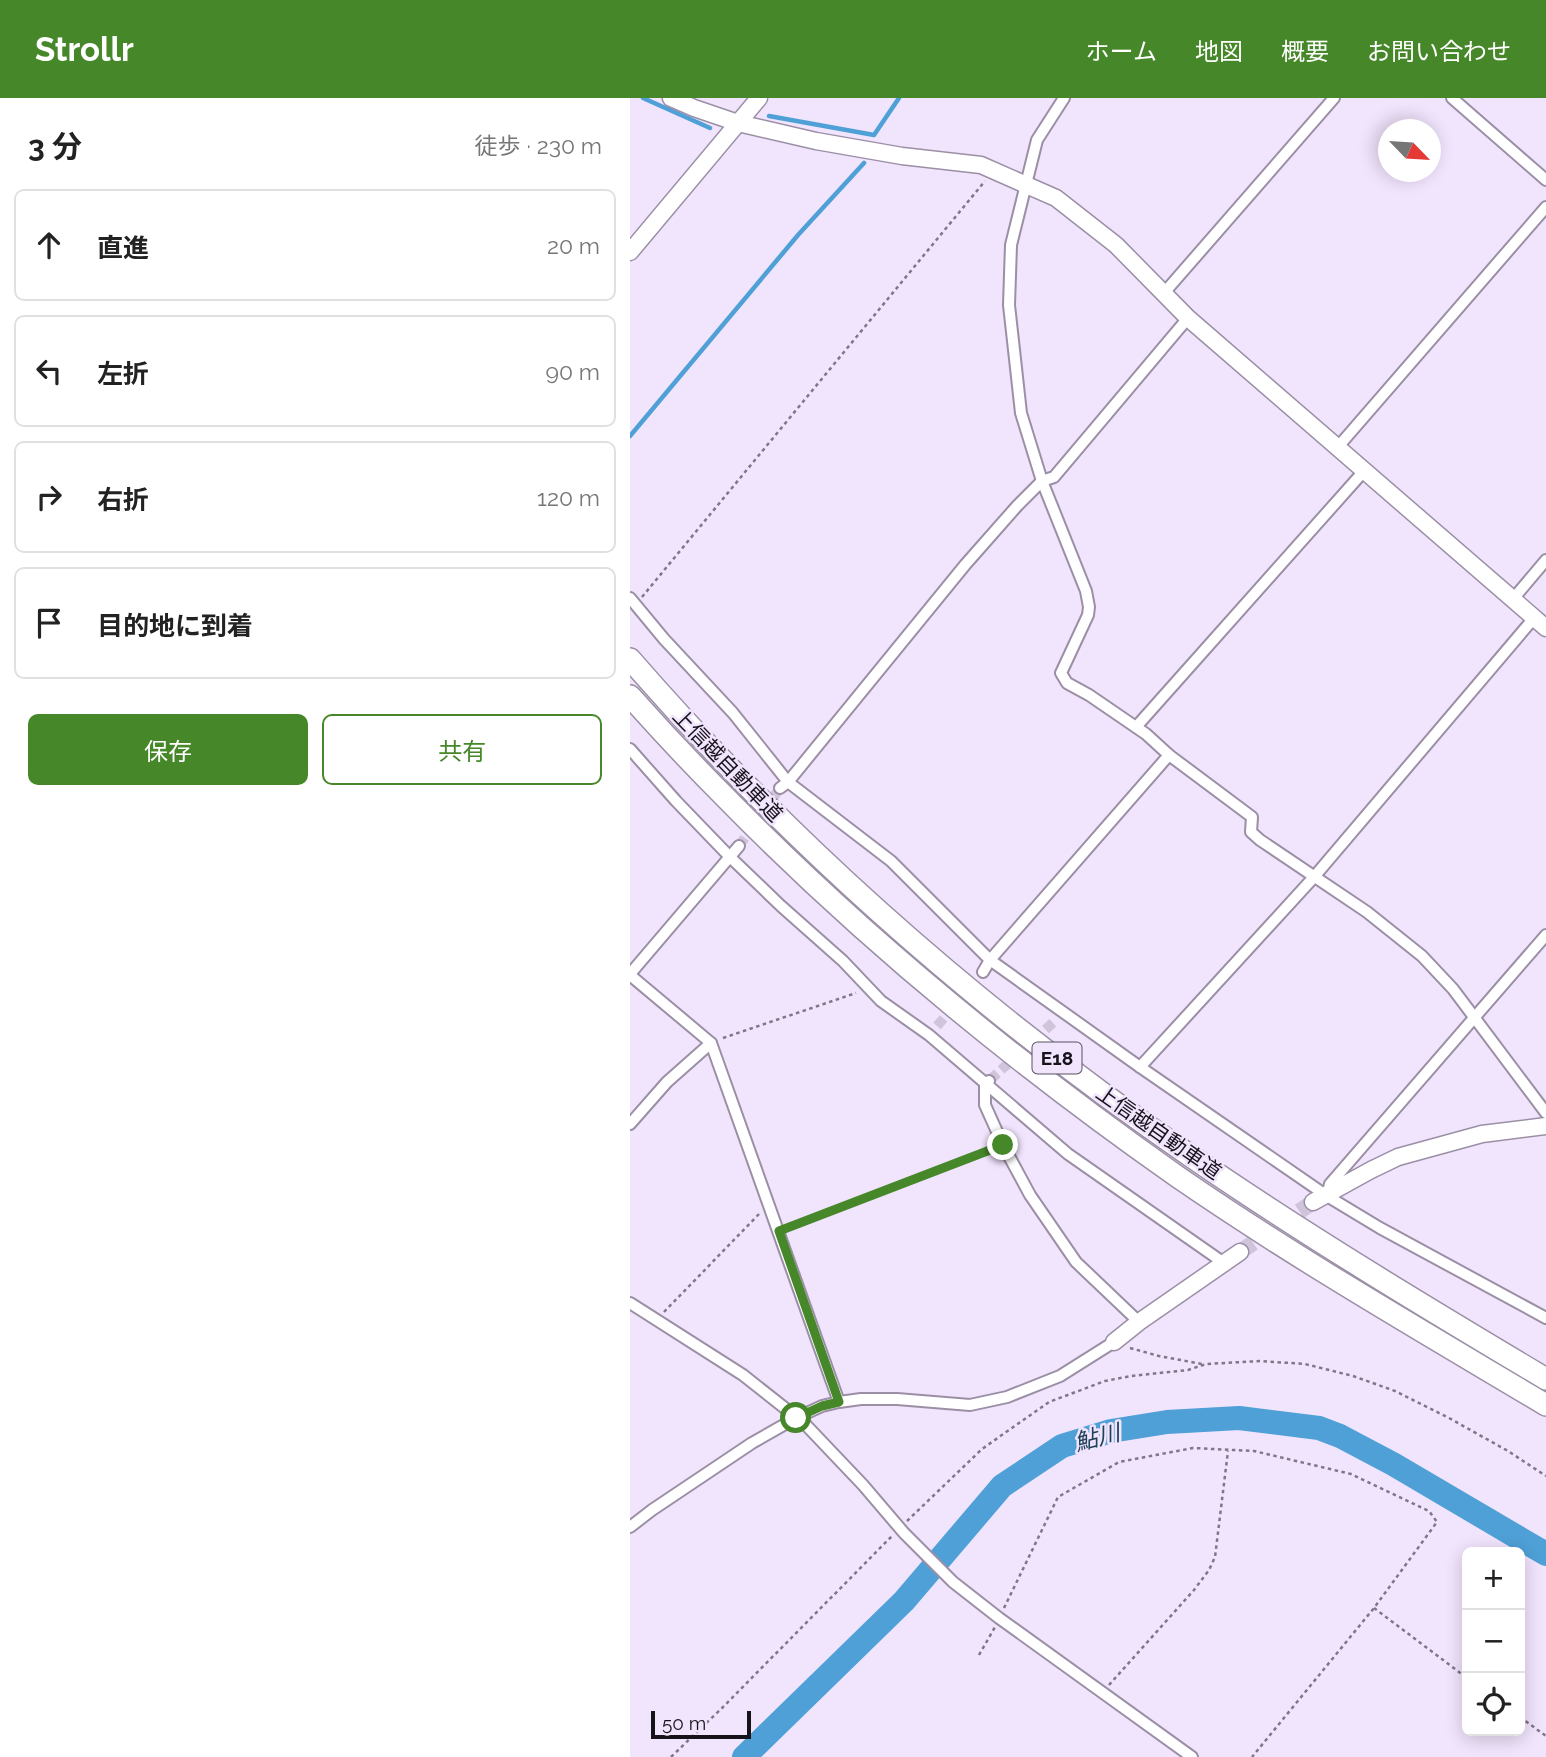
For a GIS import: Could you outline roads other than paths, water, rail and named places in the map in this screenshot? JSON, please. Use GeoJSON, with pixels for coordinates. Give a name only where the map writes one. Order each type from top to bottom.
{"type":"FeatureCollection","features":[{"type":"Feature","properties":{"kind":"highway","name":"上信越自動車道"},"geometry":{"type":"LineString","coordinates":[[630,659],[703,741],[812,850],[963,985],[1136,1118],[1223,1178],[1379,1278],[1546,1379]]}},
{"type":"Feature","properties":{"kind":"highway","name":"上信越自動車道"},"geometry":{"type":"LineString","coordinates":[[630,696],[738,810],[841,909],[948,1002],[1066,1096],[1241,1219],[1546,1405]]}},
{"type":"Feature","properties":{"kind":"street"},"geometry":{"type":"LineString","coordinates":[[671,98],[738,123],[816,141],[902,156],[981,165],[1056,198],[1116,245],[1188,318],[1540,623],[1314,877],[1140,1067]]}},
{"type":"Feature","properties":{"kind":"street"},"geometry":{"type":"LineString","coordinates":[[630,252],[759,98]]}},
{"type":"Feature","properties":{"kind":"street"},"geometry":{"type":"LineString","coordinates":[[1064,98],[1037,140],[1011,246],[1009,305],[1021,413],[1042,481],[1086,591],[1089,607],[1088,615],[1061,673],[1067,683],[1136,727],[1252,817],[1251,832],[1260,840],[1367,912],[1422,956],[1453,989],[1546,1113]]}},
{"type":"Feature","properties":{"kind":"street"},"geometry":{"type":"LineString","coordinates":[[1164,293],[1334,98]]}},
{"type":"Feature","properties":{"kind":"street"},"geometry":{"type":"LineString","coordinates":[[1452,98],[1546,180]]}},
{"type":"Feature","properties":{"kind":"street"},"geometry":{"type":"LineString","coordinates":[[1337,448],[1546,207]]}},
{"type":"Feature","properties":{"kind":"street"},"geometry":{"type":"LineString","coordinates":[[784,785],[965,565],[1042,481],[1054,477],[1188,318]]}},
{"type":"Feature","properties":{"kind":"street"},"geometry":{"type":"LineString","coordinates":[[1136,727],[1364,471]]}},
{"type":"Feature","properties":{"kind":"street"},"geometry":{"type":"LineString","coordinates":[[1513,599],[1546,560]]}},
{"type":"Feature","properties":{"kind":"street"},"geometry":{"type":"LineString","coordinates":[[633,601],[664,639],[733,713],[784,785],[891,861],[990,960],[1060,1016],[1140,1067],[1320,1199],[1380,1228],[1546,1318]]}},
{"type":"Feature","properties":{"kind":"street"},"geometry":{"type":"LineString","coordinates":[[630,749],[676,802],[730,857],[843,961],[881,1001],[929,1035],[987,1082],[1068,1154],[1224,1263]]}},
{"type":"Feature","properties":{"kind":"street"},"geometry":{"type":"LineString","coordinates":[[983,972],[990,960],[1169,755]]}},
{"type":"Feature","properties":{"kind":"street"},"geometry":{"type":"LineString","coordinates":[[739,846],[630,975],[711,1043],[839,1402]]}},
{"type":"Feature","properties":{"kind":"street"},"geometry":{"type":"LineString","coordinates":[[1320,1199],[1330,1184],[1546,935]]}},
{"type":"Feature","properties":{"kind":"street"},"geometry":{"type":"LineString","coordinates":[[929,1035],[937,1026]]}},
{"type":"Feature","properties":{"kind":"street"},"geometry":{"type":"LineString","coordinates":[[630,1124],[667,1082],[711,1043]]}},
{"type":"Feature","properties":{"kind":"street"},"geometry":{"type":"LineString","coordinates":[[987,1082],[985,1105],[1030,1195],[1076,1262],[1139,1322]]}},
{"type":"Feature","properties":{"kind":"street"},"geometry":{"type":"LineString","coordinates":[[1320,1199],[1398,1157],[1482,1134],[1546,1126]]}},
{"type":"Feature","properties":{"kind":"street"},"geometry":{"type":"LineString","coordinates":[[630,1527],[752,1443],[822,1406],[861,1399],[970,1405],[1007,1397],[1060,1377],[1240,1252]]}},
{"type":"Feature","properties":{"kind":"street"},"geometry":{"type":"LineString","coordinates":[[631,1307],[743,1375],[805,1424],[902,1530],[953,1581],[999,1618],[1192,1757]]}},
{"type":"Feature","properties":{"kind":"waterway"},"geometry":{"type":"LineString","coordinates":[[643,98],[710,128]]}},
{"type":"Feature","properties":{"kind":"waterway"},"geometry":{"type":"LineString","coordinates":[[769,116],[874,135],[899,98]]}},
{"type":"Feature","properties":{"kind":"waterway"},"geometry":{"type":"LineString","coordinates":[[630,436],[798,235],[864,163]]}},
{"type":"Feature","properties":{"kind":"waterway","name":"鮎川"},"geometry":{"type":"LineString","coordinates":[[744,1757],[904,1601],[1002,1486],[1062,1446],[1111,1431],[1167,1422],[1239,1418],[1319,1428],[1393,1464],[1546,1554]]}},
{"type":"Feature","properties":{"kind":"tunnel"},"geometry":{"type":"LineString","coordinates":[[739,846],[780,788]]}},
{"type":"Feature","properties":{"kind":"tunnel"},"geometry":{"type":"LineString","coordinates":[[937,1026],[956,1004]]}},
{"type":"Feature","properties":{"kind":"tunnel"},"geometry":{"type":"LineString","coordinates":[[990,1080],[1056,1020]]}},
{"type":"Feature","properties":{"kind":"tunnel"},"geometry":{"type":"LineString","coordinates":[[1240,1252],[1313,1202]]}}]}
